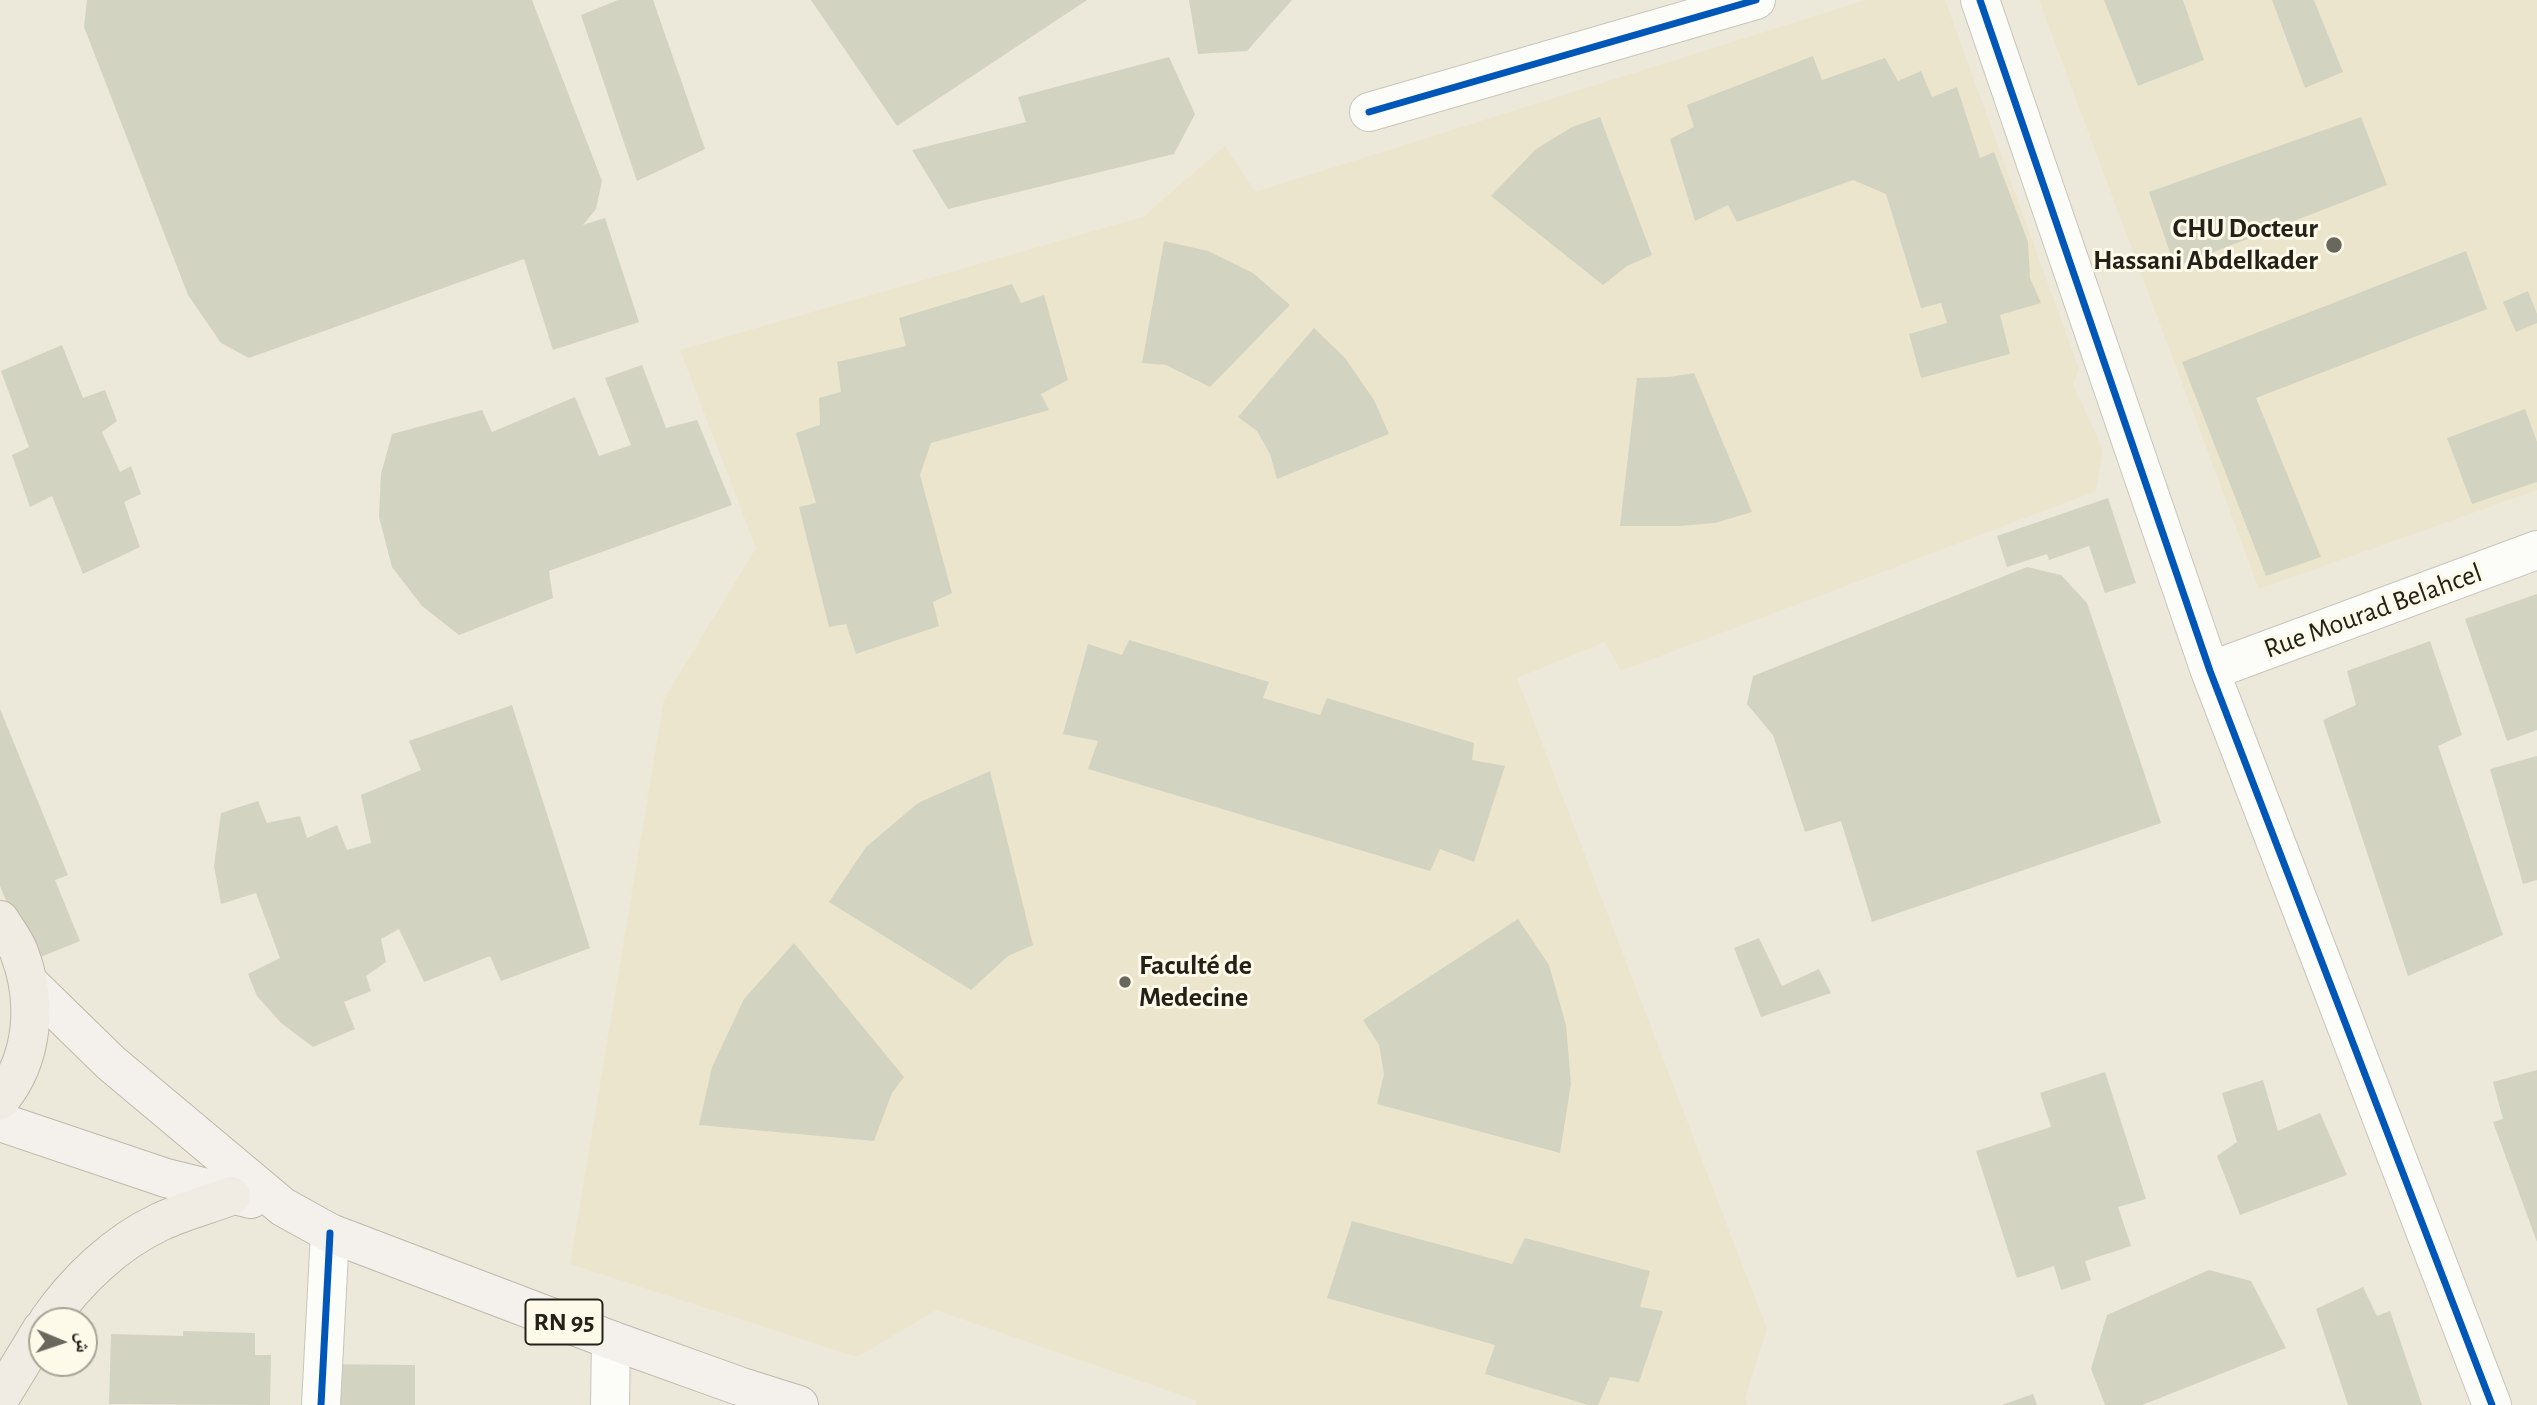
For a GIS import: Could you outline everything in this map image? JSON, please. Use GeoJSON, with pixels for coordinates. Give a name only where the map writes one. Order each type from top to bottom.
{"type":"FeatureCollection","features":[{"type":"Feature","properties":{"kind":"highway"},"geometry":{"type":"LineString","coordinates":[[0,920],[19,950],[29,983],[31,1020],[25,1056],[9,1089],[0,1100]]}},
{"type":"Feature","properties":{"kind":"highway"},"geometry":{"type":"LineString","coordinates":[[59,1307],[93,1269],[133,1238],[160,1222],[231,1196]]}},
{"type":"Feature","properties":{"kind":"highway"},"geometry":{"type":"LineString","coordinates":[[3,1391],[28,1351]]}},
{"type":"Feature","properties":{"kind":"main road","name":"RN 95"},"geometry":{"type":"LineString","coordinates":[[29,983],[111,1063],[283,1207],[330,1233],[739,1387],[799,1405]]}},
{"type":"Feature","properties":{"kind":"main road","name":"RN 95"},"geometry":{"type":"LineString","coordinates":[[0,1122],[166,1178],[283,1207]]}},
{"type":"Feature","properties":{"kind":"street"},"geometry":{"type":"LineString","coordinates":[[1369,112],[1756,0]]}},
{"type":"Feature","properties":{"kind":"street"},"geometry":{"type":"LineString","coordinates":[[1980,0],[2210,671],[2492,1405]]}},
{"type":"Feature","properties":{"kind":"street","name":"Rue Mourad Belahcel"},"geometry":{"type":"LineString","coordinates":[[2210,671],[2537,550]]}},
{"type":"Feature","properties":{"kind":"street"},"geometry":{"type":"LineString","coordinates":[[321,1405],[330,1233]]}},
{"type":"Feature","properties":{"kind":"street"},"geometry":{"type":"LineString","coordinates":[[610,1405],[611,1340]]}},
{"type":"Feature","properties":{"kind":"shaded area","name":"Faculté de Medecine"},"geometry":{"type":"Polygon","coordinates":[[[1866,0],[1945,0],[2079,369],[2073,384],[2103,450],[2096,491],[1621,671],[1605,642],[1517,678],[1767,1329],[1745,1398],[1747,1405],[1197,1405],[1195,1400],[936,1310],[857,1357],[570,1264],[664,699],[756,548],[680,350],[1143,217],[1225,146],[1255,192],[1866,0]]]}},
{"type":"Feature","properties":{"kind":"shaded area","name":"CHU Docteur Hassani Abdelkader"},"geometry":{"type":"Polygon","coordinates":[[[2039,0],[2537,0],[2537,490],[2259,589],[2039,0]]]}},
{"type":"Feature","properties":{"kind":"building"},"geometry":{"type":"Polygon","coordinates":[[[87,0],[532,0],[602,181],[596,209],[583,225],[605,218],[639,322],[553,350],[524,259],[249,358],[221,343],[188,295],[84,27],[87,0]]]}},
{"type":"Feature","properties":{"kind":"building"},"geometry":{"type":"Polygon","coordinates":[[[618,0],[653,0],[705,149],[637,181],[581,15],[618,0]]]}},
{"type":"Feature","properties":{"kind":"building"},"geometry":{"type":"Polygon","coordinates":[[[811,0],[1087,0],[897,126],[811,0]]]}},
{"type":"Feature","properties":{"kind":"building"},"geometry":{"type":"Polygon","coordinates":[[[1189,0],[1292,0],[1247,51],[1198,54],[1189,0]]]}},
{"type":"Feature","properties":{"kind":"building"},"geometry":{"type":"Polygon","coordinates":[[[2104,0],[2183,0],[2204,60],[2138,86],[2104,0]]]}},
{"type":"Feature","properties":{"kind":"building"},"geometry":{"type":"Polygon","coordinates":[[[2272,0],[2314,0],[2343,72],[2305,88],[2272,0]]]}},
{"type":"Feature","properties":{"kind":"building"},"geometry":{"type":"Polygon","coordinates":[[[1813,56],[1822,80],[1885,58],[1898,81],[1921,71],[1932,97],[1957,87],[1980,158],[1994,152],[2028,242],[2030,278],[2041,303],[2000,315],[2010,354],[1921,378],[1909,334],[1947,323],[1941,303],[1921,308],[1886,194],[1853,180],[1737,222],[1728,205],[1695,221],[1670,139],[1694,127],[1687,105],[1813,56]]]}},
{"type":"Feature","properties":{"kind":"building"},"geometry":{"type":"Polygon","coordinates":[[[1169,57],[1195,114],[1174,154],[948,209],[912,150],[1026,122],[1018,97],[1169,57]]]}},
{"type":"Feature","properties":{"kind":"building"},"geometry":{"type":"Polygon","coordinates":[[[1600,117],[1652,255],[1627,266],[1603,285],[1491,196],[1536,149],[1572,127],[1600,117]]]}},
{"type":"Feature","properties":{"kind":"building"},"geometry":{"type":"Polygon","coordinates":[[[2361,117],[2387,185],[2175,267],[2149,192],[2361,117]]]}},
{"type":"Feature","properties":{"kind":"building"},"geometry":{"type":"Polygon","coordinates":[[[1164,241],[1208,251],[1253,273],[1290,305],[1210,387],[1166,365],[1142,363],[1164,241]]]}},
{"type":"Feature","properties":{"kind":"building"},"geometry":{"type":"Polygon","coordinates":[[[2466,251],[2487,309],[2256,398],[2321,557],[2266,576],[2182,362],[2466,251]]]}},
{"type":"Feature","properties":{"kind":"building"},"geometry":{"type":"Polygon","coordinates":[[[1012,284],[1021,303],[1044,295],[1068,380],[1041,394],[1049,410],[931,443],[920,475],[952,593],[933,602],[939,626],[856,654],[846,624],[829,627],[799,507],[816,503],[796,433],[820,425],[819,398],[841,392],[837,362],[906,346],[899,318],[1012,284]]]}},
{"type":"Feature","properties":{"kind":"building"},"geometry":{"type":"Polygon","coordinates":[[[2528,291],[2537,314],[2537,323],[2516,332],[2503,302],[2528,291]]]}},
{"type":"Feature","properties":{"kind":"building"},"geometry":{"type":"Polygon","coordinates":[[[1314,328],[1345,358],[1374,400],[1389,434],[1277,479],[1270,454],[1257,431],[1238,417],[1314,328]]]}},
{"type":"Feature","properties":{"kind":"building"},"geometry":{"type":"Polygon","coordinates":[[[62,345],[83,398],[105,390],[117,421],[102,432],[120,472],[131,466],[141,494],[124,502],[140,547],[83,574],[52,496],[30,507],[12,455],[29,447],[1,371],[62,345]]]}},
{"type":"Feature","properties":{"kind":"building"},"geometry":{"type":"Polygon","coordinates":[[[642,365],[666,428],[697,420],[732,505],[549,571],[553,598],[459,635],[422,606],[392,567],[379,517],[381,474],[392,434],[482,410],[492,432],[575,397],[599,456],[631,445],[605,378],[642,365]]]}},
{"type":"Feature","properties":{"kind":"building"},"geometry":{"type":"Polygon","coordinates":[[[1694,373],[1752,512],[1715,523],[1620,526],[1637,378],[1694,373]]]}},
{"type":"Feature","properties":{"kind":"building"},"geometry":{"type":"Polygon","coordinates":[[[2525,409],[2537,442],[2537,482],[2472,504],[2447,438],[2525,409]]]}},
{"type":"Feature","properties":{"kind":"building"},"geometry":{"type":"Polygon","coordinates":[[[2108,498],[2136,583],[2105,593],[2089,546],[2049,560],[2047,554],[2007,567],[1997,536],[2108,498]]]}},
{"type":"Feature","properties":{"kind":"building"},"geometry":{"type":"Polygon","coordinates":[[[2027,567],[2061,575],[2087,603],[2161,823],[1872,922],[1841,821],[1805,832],[1773,735],[1747,704],[1753,676],[2027,567]]]}},
{"type":"Feature","properties":{"kind":"building"},"geometry":{"type":"Polygon","coordinates":[[[2537,594],[2537,730],[2507,741],[2465,619],[2537,594]]]}},
{"type":"Feature","properties":{"kind":"building"},"geometry":{"type":"Polygon","coordinates":[[[1129,640],[1269,682],[1263,698],[1320,715],[1327,698],[1474,743],[1472,760],[1505,766],[1474,862],[1440,849],[1430,871],[1088,769],[1098,741],[1063,734],[1088,644],[1122,655],[1129,640]]]}},
{"type":"Feature","properties":{"kind":"building"},"geometry":{"type":"Polygon","coordinates":[[[2430,641],[2462,735],[2438,746],[2503,935],[2408,976],[2323,720],[2356,705],[2347,671],[2430,641]]]}},
{"type":"Feature","properties":{"kind":"building"},"geometry":{"type":"Polygon","coordinates":[[[512,705],[590,948],[501,981],[490,956],[424,982],[399,929],[381,939],[386,962],[366,976],[371,991],[344,1002],[355,1029],[313,1047],[281,1023],[257,996],[248,974],[280,958],[256,893],[221,904],[214,866],[221,813],[258,801],[267,823],[300,816],[307,838],[337,825],[347,850],[371,843],[361,795],[421,770],[409,741],[512,705]]]}},
{"type":"Feature","properties":{"kind":"building"},"geometry":{"type":"Polygon","coordinates":[[[0,709],[68,875],[55,880],[80,941],[31,961],[0,886],[0,709]]]}},
{"type":"Feature","properties":{"kind":"building"},"geometry":{"type":"Polygon","coordinates":[[[2537,756],[2537,880],[2523,884],[2490,769],[2537,756]]]}},
{"type":"Feature","properties":{"kind":"building"},"geometry":{"type":"Polygon","coordinates":[[[990,771],[1033,945],[1008,956],[971,990],[829,902],[866,847],[918,803],[990,771]]]}},
{"type":"Feature","properties":{"kind":"building"},"geometry":{"type":"Polygon","coordinates":[[[1518,919],[1549,965],[1566,1025],[1571,1084],[1560,1153],[1377,1104],[1384,1074],[1379,1045],[1363,1020],[1518,919]]]}},
{"type":"Feature","properties":{"kind":"building"},"geometry":{"type":"Polygon","coordinates":[[[1759,938],[1782,986],[1819,969],[1831,993],[1761,1017],[1734,948],[1759,938]]]}},
{"type":"Feature","properties":{"kind":"building"},"geometry":{"type":"Polygon","coordinates":[[[794,943],[904,1077],[892,1093],[874,1141],[699,1125],[712,1067],[744,999],[794,943]]]}},
{"type":"Feature","properties":{"kind":"building"},"geometry":{"type":"Polygon","coordinates":[[[2537,1070],[2537,1242],[2493,1122],[2503,1119],[2493,1082],[2537,1070]]]}},
{"type":"Feature","properties":{"kind":"building"},"geometry":{"type":"Polygon","coordinates":[[[2105,1072],[2146,1199],[2118,1207],[2131,1246],[2085,1261],[2091,1280],[2061,1290],[2054,1266],[2017,1278],[1976,1151],[2051,1127],[2040,1093],[2105,1072]]]}},
{"type":"Feature","properties":{"kind":"building"},"geometry":{"type":"Polygon","coordinates":[[[2263,1080],[2278,1131],[2320,1113],[2347,1175],[2240,1215],[2217,1156],[2237,1142],[2222,1093],[2263,1080]]]}},
{"type":"Feature","properties":{"kind":"building"},"geometry":{"type":"Polygon","coordinates":[[[1352,1221],[1512,1264],[1525,1238],[1650,1271],[1640,1307],[1663,1311],[1639,1382],[1610,1377],[1598,1405],[1588,1405],[1485,1374],[1495,1345],[1327,1298],[1352,1221]]]}},
{"type":"Feature","properties":{"kind":"building"},"geometry":{"type":"Polygon","coordinates":[[[2209,1270],[2251,1281],[2286,1348],[2142,1405],[2105,1405],[2091,1369],[2107,1315],[2209,1270]]]}},
{"type":"Feature","properties":{"kind":"building"},"geometry":{"type":"Polygon","coordinates":[[[2363,1287],[2377,1316],[2390,1311],[2422,1405],[2348,1405],[2316,1309],[2363,1287]]]}},
{"type":"Feature","properties":{"kind":"building"},"geometry":{"type":"Polygon","coordinates":[[[183,1331],[255,1333],[255,1355],[271,1355],[270,1405],[109,1404],[111,1334],[183,1336],[183,1331]]]}},
{"type":"Feature","properties":{"kind":"building"},"geometry":{"type":"Polygon","coordinates":[[[319,1364],[415,1365],[415,1405],[319,1405],[319,1364]]]}},
{"type":"Feature","properties":{"kind":"building"},"geometry":{"type":"Polygon","coordinates":[[[2033,1394],[2037,1405],[2002,1405],[2033,1394]]]}},
{"type":"Feature","properties":{"kind":"cycle path"},"geometry":{"type":"LineString","coordinates":[[1369,112],[1756,0]]}},
{"type":"Feature","properties":{"kind":"cycle path"},"geometry":{"type":"LineString","coordinates":[[1980,0],[2210,671],[2492,1405]]}},
{"type":"Feature","properties":{"kind":"cycle path"},"geometry":{"type":"LineString","coordinates":[[321,1405],[330,1233]]}},
{"type":"Feature","properties":{"kind":"place","name":"CHU Docteur Hassani Abdelkader"},"geometry":{"type":"Point","coordinates":[2334,245]}},
{"type":"Feature","properties":{"kind":"place","name":"Faculté de Medecine"},"geometry":{"type":"Point","coordinates":[1125,982]}}]}
